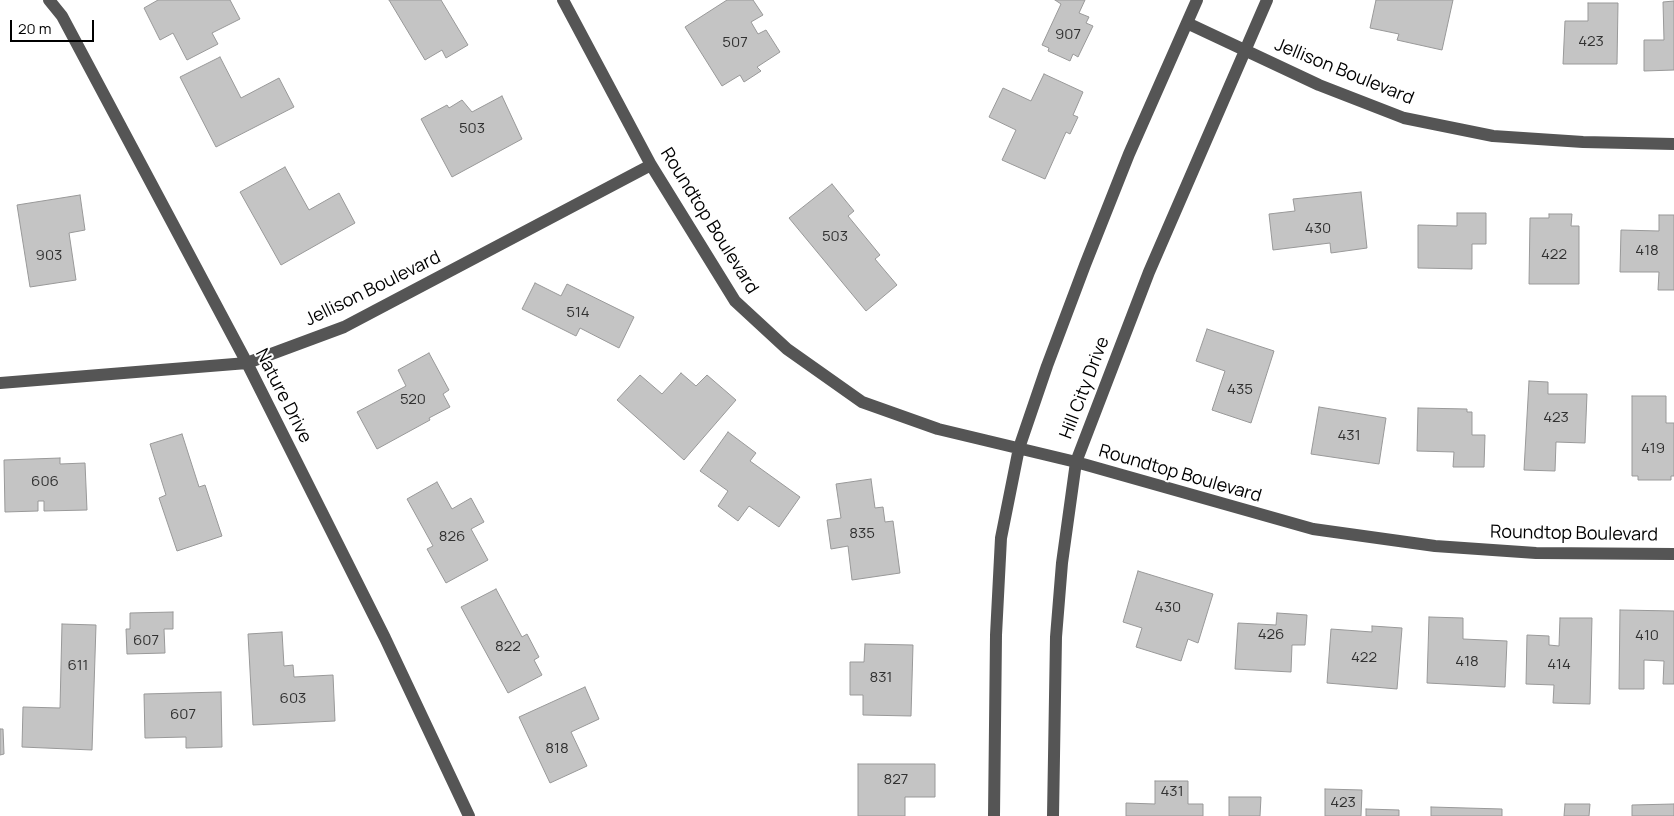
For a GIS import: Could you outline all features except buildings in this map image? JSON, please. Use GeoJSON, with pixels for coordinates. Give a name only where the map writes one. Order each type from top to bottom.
{"type":"FeatureCollection","features":[{"type":"Feature","properties":{"kind":"street","name":"Nature Drive"},"geometry":{"type":"LineString","coordinates":[[49,0],[66,25],[247,364],[385,638],[469,816]]}},
{"type":"Feature","properties":{"kind":"street","name":"Roundtop Boulevard"},"geometry":{"type":"LineString","coordinates":[[563,0],[651,165],[735,301],[787,349],[862,402],[938,429],[1076,462],[1312,529],[1444,547],[1536,553],[1674,554]]}},
{"type":"Feature","properties":{"kind":"street"},"geometry":{"type":"LineString","coordinates":[[994,816],[996,635],[1001,538],[1019,448],[1047,366],[1129,154],[1197,0]]}},
{"type":"Feature","properties":{"kind":"street","name":"Hill City Drive"},"geometry":{"type":"LineString","coordinates":[[1053,816],[1056,637],[1062,563],[1076,462],[1149,272],[1267,0]]}},
{"type":"Feature","properties":{"kind":"street","name":"Jellison Boulevard"},"geometry":{"type":"LineString","coordinates":[[1187,23],[1319,85],[1404,118],[1493,136],[1584,142],[1674,144]]}},
{"type":"Feature","properties":{"kind":"street","name":"Jellison Boulevard"},"geometry":{"type":"LineString","coordinates":[[0,383],[247,364],[344,327],[651,165]]}}]}
